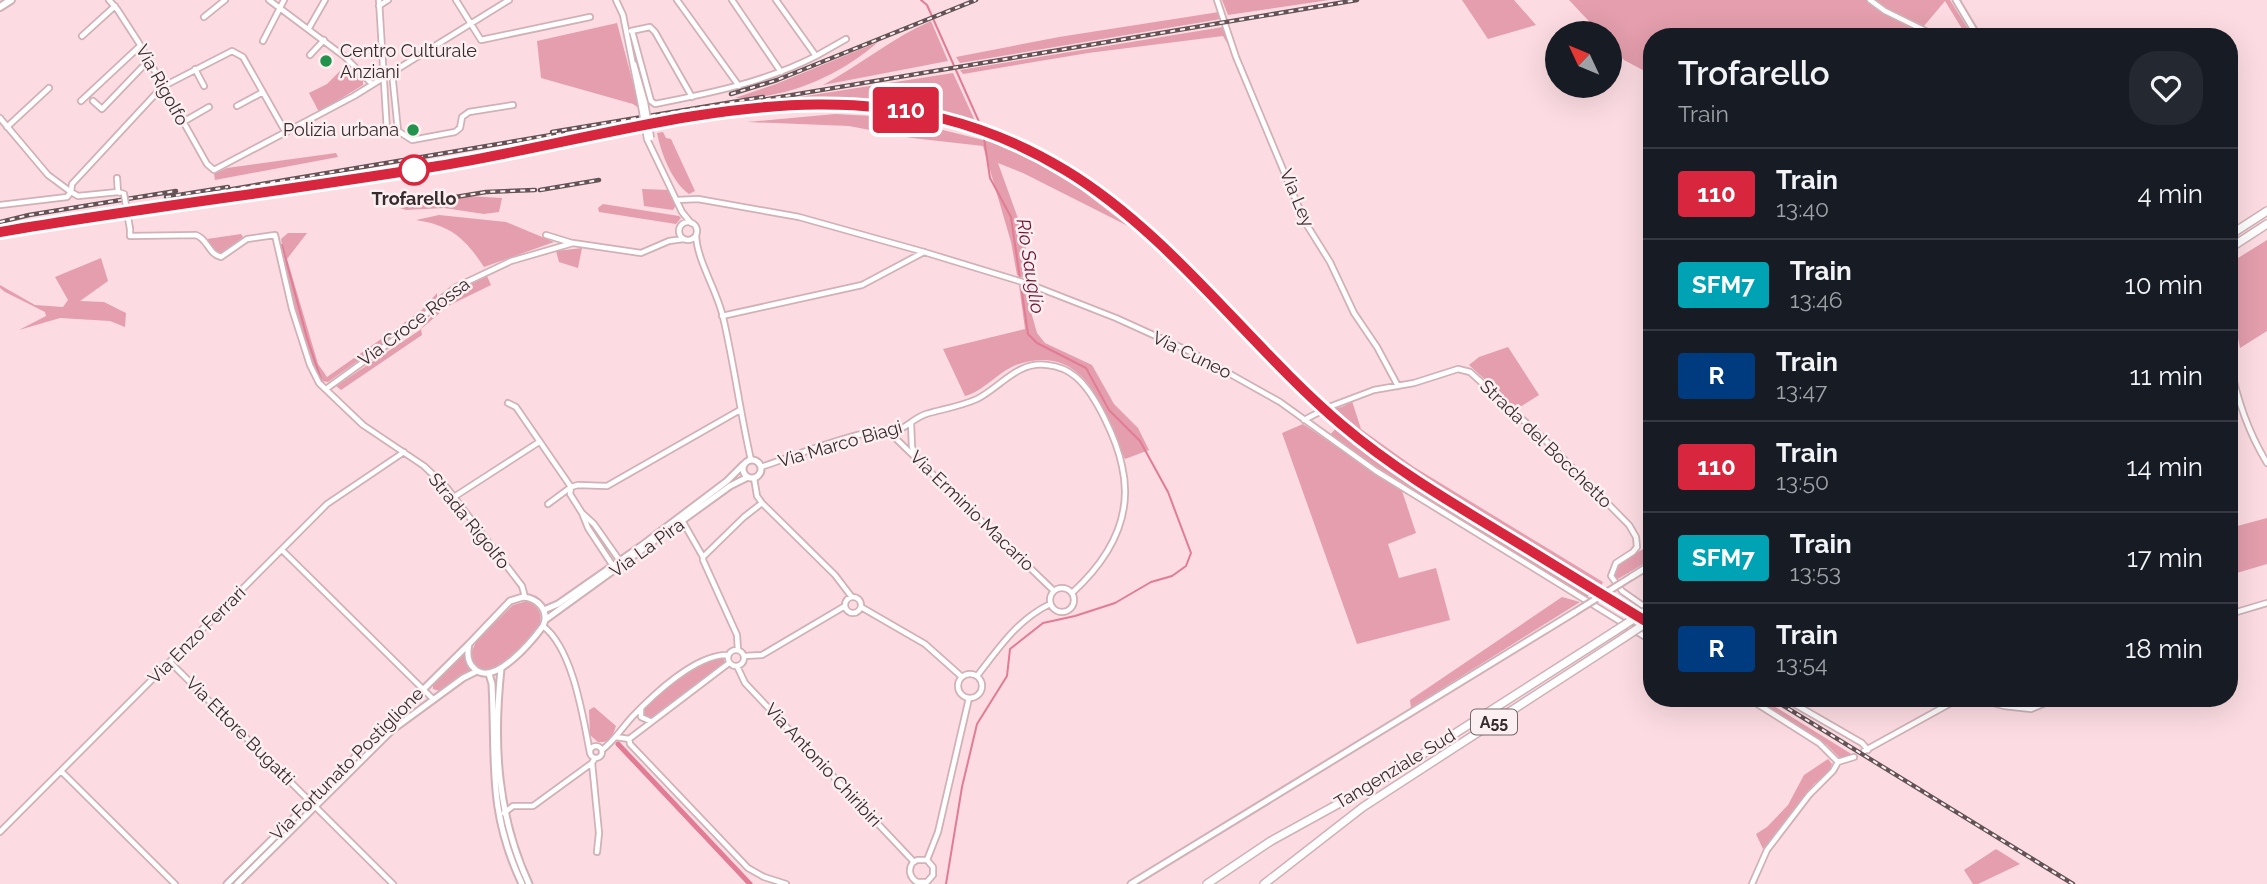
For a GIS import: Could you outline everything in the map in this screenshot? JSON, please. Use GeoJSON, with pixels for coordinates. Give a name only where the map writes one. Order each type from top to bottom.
{"type":"FeatureCollection","features":[{"type":"Feature","properties":{"kind":"highway"},"geometry":{"type":"LineString","coordinates":[[2238,230],[2267,211]]}},
{"type":"Feature","properties":{"kind":"highway"},"geometry":{"type":"LineString","coordinates":[[2238,243],[2267,224]]}},
{"type":"Feature","properties":{"kind":"highway","name":"Tangenziale Sud"},"geometry":{"type":"LineString","coordinates":[[1207,884],[1271,841],[1387,777],[1643,614]]}},
{"type":"Feature","properties":{"kind":"highway","name":"Tangenziale Sud"},"geometry":{"type":"LineString","coordinates":[[1264,884],[1363,807],[1643,625]]}},
{"type":"Feature","properties":{"kind":"main road"},"geometry":{"type":"LineString","coordinates":[[0,7],[12,0]]}},
{"type":"Feature","properties":{"kind":"street","name":"Via Rigolfo"},"geometry":{"type":"LineString","coordinates":[[109,0],[140,46],[207,164],[214,170],[286,133]]}},
{"type":"Feature","properties":{"kind":"street"},"geometry":{"type":"LineString","coordinates":[[204,18],[225,0]]}},
{"type":"Feature","properties":{"kind":"street"},"geometry":{"type":"LineString","coordinates":[[270,0],[324,40],[371,83]]}},
{"type":"Feature","properties":{"kind":"street"},"geometry":{"type":"LineString","coordinates":[[263,41],[284,0]]}},
{"type":"Feature","properties":{"kind":"street"},"geometry":{"type":"LineString","coordinates":[[309,28],[325,0]]}},
{"type":"Feature","properties":{"kind":"street"},"geometry":{"type":"LineString","coordinates":[[388,0],[379,3],[387,131],[398,131],[412,140],[455,132],[460,128],[462,117],[469,112],[513,105]]}},
{"type":"Feature","properties":{"kind":"street"},"geometry":{"type":"LineString","coordinates":[[456,0],[481,40],[590,17]]}},
{"type":"Feature","properties":{"kind":"street"},"geometry":{"type":"LineString","coordinates":[[0,205],[67,197],[72,184],[162,87],[227,52],[238,52],[243,57],[286,133],[354,96],[371,83],[509,0]]}},
{"type":"Feature","properties":{"kind":"street"},"geometry":{"type":"LineString","coordinates":[[616,0],[630,31],[655,104],[738,86],[780,72],[846,39]]}},
{"type":"Feature","properties":{"kind":"street"},"geometry":{"type":"LineString","coordinates":[[677,0],[738,86]]}},
{"type":"Feature","properties":{"kind":"street"},"geometry":{"type":"LineString","coordinates":[[732,0],[780,72]]}},
{"type":"Feature","properties":{"kind":"street"},"geometry":{"type":"LineString","coordinates":[[776,0],[816,56]]}},
{"type":"Feature","properties":{"kind":"street","name":"Via Ley"},"geometry":{"type":"LineString","coordinates":[[1217,0],[1236,57],[1305,222],[1330,262],[1354,313],[1377,347],[1398,386]]}},
{"type":"Feature","properties":{"kind":"street"},"geometry":{"type":"LineString","coordinates":[[1870,0],[1885,11],[1920,28]]}},
{"type":"Feature","properties":{"kind":"street"},"geometry":{"type":"LineString","coordinates":[[1956,0],[1973,28]]}},
{"type":"Feature","properties":{"kind":"street"},"geometry":{"type":"LineString","coordinates":[[82,36],[115,6]]}},
{"type":"Feature","properties":{"kind":"street"},"geometry":{"type":"LineString","coordinates":[[630,31],[650,27],[655,32],[692,97]]}},
{"type":"Feature","properties":{"kind":"street"},"geometry":{"type":"LineString","coordinates":[[630,31],[632,60],[649,139],[682,212],[696,227],[697,248],[713,284],[751,460]]}},
{"type":"Feature","properties":{"kind":"street"},"geometry":{"type":"LineString","coordinates":[[310,55],[324,40]]}},
{"type":"Feature","properties":{"kind":"street"},"geometry":{"type":"LineString","coordinates":[[81,101],[140,46]]}},
{"type":"Feature","properties":{"kind":"street"},"geometry":{"type":"LineString","coordinates":[[93,101],[103,109],[148,61]]}},
{"type":"Feature","properties":{"kind":"street"},"geometry":{"type":"LineString","coordinates":[[195,69],[204,86]]}},
{"type":"Feature","properties":{"kind":"street"},"geometry":{"type":"LineString","coordinates":[[392,72],[398,131]]}},
{"type":"Feature","properties":{"kind":"street"},"geometry":{"type":"LineString","coordinates":[[7,127],[49,88]]}},
{"type":"Feature","properties":{"kind":"street"},"geometry":{"type":"LineString","coordinates":[[237,106],[263,92]]}},
{"type":"Feature","properties":{"kind":"street"},"geometry":{"type":"LineString","coordinates":[[183,122],[209,107]]}},
{"type":"Feature","properties":{"kind":"street"},"geometry":{"type":"LineString","coordinates":[[0,118],[48,175],[78,196],[121,193],[117,178]]}},
{"type":"Feature","properties":{"kind":"street","name":"Strada Rigolfo"},"geometry":{"type":"LineString","coordinates":[[121,193],[130,236],[195,234],[204,239],[216,256],[221,257],[247,239],[275,235],[300,334],[319,383],[370,430],[424,466],[454,498],[522,586],[525,597]]}},
{"type":"Feature","properties":{"kind":"street","name":"Via Cuneo"},"geometry":{"type":"LineString","coordinates":[[677,200],[698,199],[799,217],[1029,284],[1116,318],[1191,352],[1280,402],[1377,471],[1643,635]]}},
{"type":"Feature","properties":{"kind":"street"},"geometry":{"type":"LineString","coordinates":[[682,212],[681,226],[686,239],[697,248]]}},
{"type":"Feature","properties":{"kind":"street"},"geometry":{"type":"LineString","coordinates":[[681,226],[691,223]]}},
{"type":"Feature","properties":{"kind":"street","name":"Via Croce Rossa"},"geometry":{"type":"LineString","coordinates":[[669,241],[681,226]]}},
{"type":"Feature","properties":{"kind":"street"},"geometry":{"type":"LineString","coordinates":[[546,235],[573,243]]}},
{"type":"Feature","properties":{"kind":"street"},"geometry":{"type":"LineString","coordinates":[[686,239],[696,236]]}},
{"type":"Feature","properties":{"kind":"street","name":"Via Croce Rossa"},"geometry":{"type":"LineString","coordinates":[[326,389],[416,323],[456,287],[511,261],[573,243],[641,253],[669,241],[686,239]]}},
{"type":"Feature","properties":{"kind":"street"},"geometry":{"type":"LineString","coordinates":[[722,316],[862,285],[924,252]]}},
{"type":"Feature","properties":{"kind":"street","name":"Via Marco Biagi"},"geometry":{"type":"LineString","coordinates":[[761,467],[861,435],[879,431],[890,433],[926,414],[976,399],[1023,368],[1045,364],[1066,370],[1079,380],[1096,405],[1120,455],[1125,495],[1113,544],[1099,566],[1072,593]]}},
{"type":"Feature","properties":{"kind":"street","name":"Strada del Bocchetto"},"geometry":{"type":"LineString","coordinates":[[1304,421],[1324,409],[1363,394],[1452,370],[1464,370],[1474,374],[1629,526],[1636,537],[1637,547],[1616,563],[1611,576],[1622,591],[1643,604]]}},
{"type":"Feature","properties":{"kind":"street"},"geometry":{"type":"LineString","coordinates":[[2238,400],[2267,463]]}},
{"type":"Feature","properties":{"kind":"street"},"geometry":{"type":"LineString","coordinates":[[508,403],[516,407],[571,487],[570,494],[613,566]]}},
{"type":"Feature","properties":{"kind":"street"},"geometry":{"type":"LineString","coordinates":[[548,504],[571,487],[607,486],[740,410]]}},
{"type":"Feature","properties":{"kind":"street"},"geometry":{"type":"LineString","coordinates":[[911,423],[912,447],[918,458]]}},
{"type":"Feature","properties":{"kind":"street","name":"Via Erminio Macario"},"geometry":{"type":"LineString","coordinates":[[890,433],[1054,590]]}},
{"type":"Feature","properties":{"kind":"street"},"geometry":{"type":"LineString","coordinates":[[454,498],[539,442]]}},
{"type":"Feature","properties":{"kind":"street","name":"Via Enzo Ferrari"},"geometry":{"type":"LineString","coordinates":[[0,832],[327,504],[404,452]]}},
{"type":"Feature","properties":{"kind":"street"},"geometry":{"type":"LineString","coordinates":[[751,478],[759,475],[761,467],[758,462],[751,460],[743,465],[744,473],[751,478],[762,503],[835,575],[851,596],[860,600],[861,607],[858,612],[848,611],[845,606]]}},
{"type":"Feature","properties":{"kind":"street","name":"Via La Pira"},"geometry":{"type":"LineString","coordinates":[[544,610],[558,604],[620,561],[727,481],[743,465]]}},
{"type":"Feature","properties":{"kind":"street","name":"Via La Pira"},"geometry":{"type":"LineString","coordinates":[[501,669],[544,623],[740,479],[751,478]]}},
{"type":"Feature","properties":{"kind":"street"},"geometry":{"type":"LineString","coordinates":[[762,503],[704,556],[703,564],[737,635],[738,650],[744,656],[762,655],[845,606],[851,596]]}},
{"type":"Feature","properties":{"kind":"street"},"geometry":{"type":"LineString","coordinates":[[582,513],[620,561]]}},
{"type":"Feature","properties":{"kind":"street"},"geometry":{"type":"LineString","coordinates":[[683,522],[704,556]]}},
{"type":"Feature","properties":{"kind":"street"},"geometry":{"type":"LineString","coordinates":[[597,541],[603,537]]}},
{"type":"Feature","properties":{"kind":"street"},"geometry":{"type":"LineString","coordinates":[[282,550],[433,699]]}},
{"type":"Feature","properties":{"kind":"street"},"geometry":{"type":"LineString","coordinates":[[1131,884],[1643,570]]}},
{"type":"Feature","properties":{"kind":"street"},"geometry":{"type":"LineString","coordinates":[[1062,588],[1072,593],[1074,600],[1068,610],[1058,611],[1050,604],[1050,596],[1054,590],[1062,588]]}},
{"type":"Feature","properties":{"kind":"street"},"geometry":{"type":"LineString","coordinates":[[525,597],[534,599],[544,610],[544,623],[566,663],[578,693],[593,761],[600,841],[597,852]]}},
{"type":"Feature","properties":{"kind":"street","name":"Via Fortunato Postiglione"},"geometry":{"type":"LineString","coordinates":[[227,884],[510,601],[525,597]]}},
{"type":"Feature","properties":{"kind":"street"},"geometry":{"type":"LineString","coordinates":[[2238,612],[2267,603]]}},
{"type":"Feature","properties":{"kind":"street"},"geometry":{"type":"LineString","coordinates":[[977,676],[1017,625],[1027,616],[1050,604]]}},
{"type":"Feature","properties":{"kind":"street"},"geometry":{"type":"LineString","coordinates":[[861,607],[925,644],[962,677]]}},
{"type":"Feature","properties":{"kind":"street"},"geometry":{"type":"LineString","coordinates":[[469,644],[469,661],[477,671],[489,674],[501,669],[498,767],[503,813],[529,884]]}},
{"type":"Feature","properties":{"kind":"street"},"geometry":{"type":"LineString","coordinates":[[590,753],[592,747],[600,748],[615,737],[663,688],[700,662],[738,650]]}},
{"type":"Feature","properties":{"kind":"street"},"geometry":{"type":"LineString","coordinates":[[728,654],[729,663]]}},
{"type":"Feature","properties":{"kind":"street"},"geometry":{"type":"LineString","coordinates":[[729,663],[737,666],[742,664],[744,656]]}},
{"type":"Feature","properties":{"kind":"street","name":"Via Ettore Bugatti"},"geometry":{"type":"LineString","coordinates":[[170,662],[393,884]]}},
{"type":"Feature","properties":{"kind":"street"},"geometry":{"type":"LineString","coordinates":[[615,737],[629,739],[729,663]]}},
{"type":"Feature","properties":{"kind":"street","name":"Via Antonio Chiribiri"},"geometry":{"type":"LineString","coordinates":[[737,666],[745,683],[914,862]]}},
{"type":"Feature","properties":{"kind":"street","name":"Via Fortunato Postiglione"},"geometry":{"type":"LineString","coordinates":[[237,884],[383,738],[407,717],[477,671]]}},
{"type":"Feature","properties":{"kind":"street"},"geometry":{"type":"LineString","coordinates":[[489,674],[492,684],[496,801],[505,841],[522,884]]}},
{"type":"Feature","properties":{"kind":"street"},"geometry":{"type":"LineString","coordinates":[[969,674],[977,676],[981,682],[981,690],[977,696],[969,698],[962,695],[958,688],[962,677],[969,674]]}},
{"type":"Feature","properties":{"kind":"street"},"geometry":{"type":"LineString","coordinates":[[927,860],[938,832],[969,698]]}},
{"type":"Feature","properties":{"kind":"street"},"geometry":{"type":"LineString","coordinates":[[1762,707],[1819,743],[1838,762]]}},
{"type":"Feature","properties":{"kind":"street"},"geometry":{"type":"LineString","coordinates":[[1800,707],[1862,743],[1866,751],[1944,707]]}},
{"type":"Feature","properties":{"kind":"street"},"geometry":{"type":"LineString","coordinates":[[2013,707],[2036,707]]}},
{"type":"Feature","properties":{"kind":"street"},"geometry":{"type":"LineString","coordinates":[[641,708],[641,717],[650,721]]}},
{"type":"Feature","properties":{"kind":"street"},"geometry":{"type":"LineString","coordinates":[[503,813],[513,806],[533,806],[600,757],[600,748],[586,732]]}},
{"type":"Feature","properties":{"kind":"street"},"geometry":{"type":"LineString","coordinates":[[377,734],[383,738]]}},
{"type":"Feature","properties":{"kind":"street"},"geometry":{"type":"LineString","coordinates":[[629,739],[630,744],[748,868],[786,884]]}},
{"type":"Feature","properties":{"kind":"street"},"geometry":{"type":"LineString","coordinates":[[1752,884],[1767,850],[1809,795],[1833,771],[1838,762],[1854,757]]}},
{"type":"Feature","properties":{"kind":"street"},"geometry":{"type":"LineString","coordinates":[[61,771],[175,884]]}},
{"type":"Feature","properties":{"kind":"street"},"geometry":{"type":"LineString","coordinates":[[917,860],[927,860],[933,867],[933,875],[927,881],[916,883],[909,871],[917,860]]}},
{"type":"Feature","properties":{"kind":"street"},"geometry":{"type":"LineString","coordinates":[[1756,875],[1761,884]]}},
{"type":"Feature","properties":{"kind":"shaded area"},"geometry":{"type":"Polygon","coordinates":[[[1222,0],[1329,0],[1228,15],[1222,0]]]}},
{"type":"Feature","properties":{"kind":"shaded area"},"geometry":{"type":"Polygon","coordinates":[[[1462,0],[1514,0],[1536,25],[1488,39],[1462,0]]]}},
{"type":"Feature","properties":{"kind":"shaded area"},"geometry":{"type":"Polygon","coordinates":[[[1569,0],[1866,0],[1914,28],[1643,28],[1643,70],[1624,60],[1622,21],[1589,21],[1569,0]]]}},
{"type":"Feature","properties":{"kind":"shaded area"},"geometry":{"type":"Polygon","coordinates":[[[1875,0],[1950,0],[1967,28],[1962,28],[1945,1],[1924,26],[1875,0]]]}},
{"type":"Feature","properties":{"kind":"shaded area"},"geometry":{"type":"Polygon","coordinates":[[[1219,12],[1221,19],[960,63],[956,57],[1059,37],[1219,12]]]}},
{"type":"Feature","properties":{"kind":"shaded area"},"geometry":{"type":"Polygon","coordinates":[[[931,21],[948,61],[823,85],[903,35],[931,21]]]}},
{"type":"Feature","properties":{"kind":"shaded area"},"geometry":{"type":"Polygon","coordinates":[[[617,23],[640,109],[633,104],[541,78],[537,41],[617,23]]]}},
{"type":"Feature","properties":{"kind":"shaded area"},"geometry":{"type":"Polygon","coordinates":[[[1223,27],[1234,55],[1223,36],[1088,53],[963,74],[960,70],[1223,27]]]}},
{"type":"Feature","properties":{"kind":"shaded area"},"geometry":{"type":"Polygon","coordinates":[[[878,42],[847,65],[811,83],[774,94],[735,98],[776,84],[878,42]]]}},
{"type":"Feature","properties":{"kind":"shaded area"},"geometry":{"type":"Polygon","coordinates":[[[346,65],[363,79],[363,85],[319,112],[309,93],[327,84],[346,65]]]}},
{"type":"Feature","properties":{"kind":"shaded area"},"geometry":{"type":"Polygon","coordinates":[[[953,73],[976,123],[881,100],[780,100],[953,73]]]}},
{"type":"Feature","properties":{"kind":"shaded area"},"geometry":{"type":"Polygon","coordinates":[[[835,114],[891,117],[991,142],[1034,161],[1080,189],[1128,226],[998,163],[1024,235],[1031,281],[1017,275],[1011,242],[983,146],[912,138],[849,126],[747,122],[835,114]]]}},
{"type":"Feature","properties":{"kind":"shaded area"},"geometry":{"type":"Polygon","coordinates":[[[663,132],[666,138],[671,139],[695,191],[689,194],[672,175],[664,158],[657,133],[663,132]]]}},
{"type":"Feature","properties":{"kind":"shaded area"},"geometry":{"type":"Polygon","coordinates":[[[336,153],[338,157],[215,180],[214,174],[227,168],[336,153]]]}},
{"type":"Feature","properties":{"kind":"shaded area"},"geometry":{"type":"Polygon","coordinates":[[[642,189],[671,190],[676,205],[673,210],[644,206],[642,189]]]}},
{"type":"Feature","properties":{"kind":"shaded area"},"geometry":{"type":"Polygon","coordinates":[[[467,196],[502,198],[499,212],[484,214],[444,208],[400,208],[467,196]]]}},
{"type":"Feature","properties":{"kind":"shaded area"},"geometry":{"type":"Polygon","coordinates":[[[603,204],[681,218],[676,224],[599,212],[598,208],[603,204]]]}},
{"type":"Feature","properties":{"kind":"shaded area"},"geometry":{"type":"Polygon","coordinates":[[[439,215],[506,222],[554,242],[484,267],[456,234],[438,225],[416,220],[439,215]]]}},
{"type":"Feature","properties":{"kind":"shaded area"},"geometry":{"type":"Polygon","coordinates":[[[288,233],[307,233],[287,259],[318,364],[327,377],[421,311],[437,293],[437,298],[417,319],[328,382],[320,381],[312,367],[289,286],[281,239],[288,233]]]}},
{"type":"Feature","properties":{"kind":"shaded area"},"geometry":{"type":"Polygon","coordinates":[[[241,234],[243,237],[221,254],[215,251],[207,239],[241,234]]]}},
{"type":"Feature","properties":{"kind":"shaded area"},"geometry":{"type":"Polygon","coordinates":[[[2267,240],[2267,331],[2240,348],[2238,338],[2238,258],[2267,240]]]}},
{"type":"Feature","properties":{"kind":"shaded area"},"geometry":{"type":"Polygon","coordinates":[[[582,248],[578,268],[559,262],[556,251],[582,248]]]}},
{"type":"Feature","properties":{"kind":"shaded area"},"geometry":{"type":"Polygon","coordinates":[[[101,258],[108,281],[80,301],[104,302],[126,313],[125,327],[110,321],[60,318],[19,330],[46,316],[45,312],[5,292],[0,285],[35,305],[63,307],[68,300],[55,277],[101,258]]]}},
{"type":"Feature","properties":{"kind":"shaded area"},"geometry":{"type":"Polygon","coordinates":[[[487,276],[491,285],[448,306],[421,329],[422,335],[341,390],[336,386],[420,330],[457,291],[487,276]]]}},
{"type":"Feature","properties":{"kind":"shaded area"},"geometry":{"type":"Polygon","coordinates":[[[1019,285],[1029,290],[1029,305],[1037,333],[1045,343],[1092,365],[1114,404],[1138,428],[1149,450],[1125,459],[1109,420],[1089,385],[1075,371],[1059,363],[1040,360],[1016,365],[965,396],[943,349],[1025,329],[1019,285]]]}},
{"type":"Feature","properties":{"kind":"shaded area"},"geometry":{"type":"Polygon","coordinates":[[[1508,347],[1539,395],[1517,409],[1469,365],[1479,357],[1508,347]]]}},
{"type":"Feature","properties":{"kind":"shaded area"},"geometry":{"type":"Polygon","coordinates":[[[1352,401],[1361,429],[1414,467],[1603,582],[1600,588],[1427,482],[1329,409],[1342,407],[1352,401]]]}},
{"type":"Feature","properties":{"kind":"shaded area"},"geometry":{"type":"Polygon","coordinates":[[[1303,424],[1402,491],[1416,533],[1388,544],[1399,578],[1436,568],[1450,620],[1357,644],[1282,433],[1303,424]]]}},
{"type":"Feature","properties":{"kind":"shaded area"},"geometry":{"type":"Polygon","coordinates":[[[1337,427],[1411,482],[1592,594],[1587,597],[1364,459],[1330,435],[1337,427]]]}},
{"type":"Feature","properties":{"kind":"shaded area"},"geometry":{"type":"Polygon","coordinates":[[[2267,518],[2267,564],[2238,573],[2238,526],[2267,518]]]}},
{"type":"Feature","properties":{"kind":"shaded area"},"geometry":{"type":"Polygon","coordinates":[[[1643,549],[1643,564],[1616,580],[1613,572],[1622,561],[1643,549]]]}},
{"type":"Feature","properties":{"kind":"shaded area"},"geometry":{"type":"Polygon","coordinates":[[[1562,597],[1580,602],[1411,708],[1410,700],[1562,597]]]}},
{"type":"Feature","properties":{"kind":"shaded area"},"geometry":{"type":"Polygon","coordinates":[[[527,601],[540,612],[537,629],[502,664],[486,669],[477,667],[470,655],[477,640],[513,605],[527,601]]]}},
{"type":"Feature","properties":{"kind":"shaded area"},"geometry":{"type":"Polygon","coordinates":[[[463,654],[471,670],[440,691],[433,689],[433,683],[463,654]]]}},
{"type":"Feature","properties":{"kind":"shaded area"},"geometry":{"type":"Polygon","coordinates":[[[723,657],[725,663],[651,718],[642,715],[658,694],[677,680],[704,663],[723,657]]]}},
{"type":"Feature","properties":{"kind":"shaded area"},"geometry":{"type":"Polygon","coordinates":[[[594,707],[616,726],[611,738],[606,741],[598,742],[590,735],[589,710],[594,707]]]}},
{"type":"Feature","properties":{"kind":"shaded area"},"geometry":{"type":"Polygon","coordinates":[[[1767,707],[1776,707],[1853,755],[1839,757],[1827,745],[1767,707]]]}},
{"type":"Feature","properties":{"kind":"shaded area"},"geometry":{"type":"Polygon","coordinates":[[[1828,759],[1832,764],[1828,773],[1814,784],[1763,849],[1756,834],[1767,827],[1788,805],[1804,775],[1828,759]]]}},
{"type":"Feature","properties":{"kind":"shaded area"},"geometry":{"type":"Polygon","coordinates":[[[1996,849],[2020,864],[1973,884],[1964,870],[1996,849]]]}},
{"type":"Feature","properties":{"kind":"waterway","name":"Rio Sauglio"},"geometry":{"type":"LineString","coordinates":[[921,0],[927,5],[980,124]]}},
{"type":"Feature","properties":{"kind":"waterway","name":"Rio Sauglio"},"geometry":{"type":"LineString","coordinates":[[946,884],[962,787],[977,724],[1007,676],[1010,649],[1043,623],[1115,603],[1151,582],[1172,576],[1186,566],[1191,553],[1168,492],[1140,441],[1109,410],[1086,368],[1037,343],[1028,334],[1011,217],[990,178],[984,138]]}},
{"type":"Feature","properties":{"kind":"waterway"},"geometry":{"type":"LineString","coordinates":[[282,245],[321,379]]}},
{"type":"Feature","properties":{"kind":"waterway"},"geometry":{"type":"LineString","coordinates":[[618,744],[750,884]]}},
{"type":"Feature","properties":{"kind":"railway"},"geometry":{"type":"LineString","coordinates":[[731,94],[777,80],[976,0]]}},
{"type":"Feature","properties":{"kind":"railway"},"geometry":{"type":"LineString","coordinates":[[756,101],[1357,0]]}},
{"type":"Feature","properties":{"kind":"railway"},"geometry":{"type":"LineString","coordinates":[[552,132],[763,97]]}},
{"type":"Feature","properties":{"kind":"railway"},"geometry":{"type":"LineString","coordinates":[[0,235],[165,207],[306,190],[463,165],[585,139],[762,110],[821,106],[860,107],[945,122],[990,136],[1025,151],[1097,194],[1152,241],[1292,383],[1357,441],[1418,484],[1643,622]]}},
{"type":"Feature","properties":{"kind":"railway"},"geometry":{"type":"LineString","coordinates":[[221,191],[563,133]]}},
{"type":"Feature","properties":{"kind":"railway"},"geometry":{"type":"LineString","coordinates":[[540,190],[599,180]]}},
{"type":"Feature","properties":{"kind":"railway"},"geometry":{"type":"LineString","coordinates":[[166,197],[228,187]]}},
{"type":"Feature","properties":{"kind":"railway"},"geometry":{"type":"LineString","coordinates":[[431,201],[486,192],[535,190]]}},
{"type":"Feature","properties":{"kind":"railway"},"geometry":{"type":"LineString","coordinates":[[0,222],[176,191]]}},
{"type":"Feature","properties":{"kind":"railway"},"geometry":{"type":"LineString","coordinates":[[1786,707],[2073,884]]}},
{"type":"Feature","properties":{"kind":"train","name":"110"},"geometry":{"type":"LineString","coordinates":[[0,232],[164,205],[306,188],[463,162],[584,136],[762,107],[821,103],[860,104],[946,119],[1009,141],[1044,158],[1062,167],[1111,201],[1142,227],[1294,381],[1359,439],[1420,482],[1643,619]]}},
{"type":"Feature","properties":{"kind":"place","name":"Centro Culturale Anziani"},"geometry":{"type":"Point","coordinates":[326,61]}},
{"type":"Feature","properties":{"kind":"place","name":"Polizia urbana"},"geometry":{"type":"Point","coordinates":[413,130]}},
{"type":"Feature","properties":{"kind":"place","name":"Trofarello"},"geometry":{"type":"Point","coordinates":[414,170]}}]}
